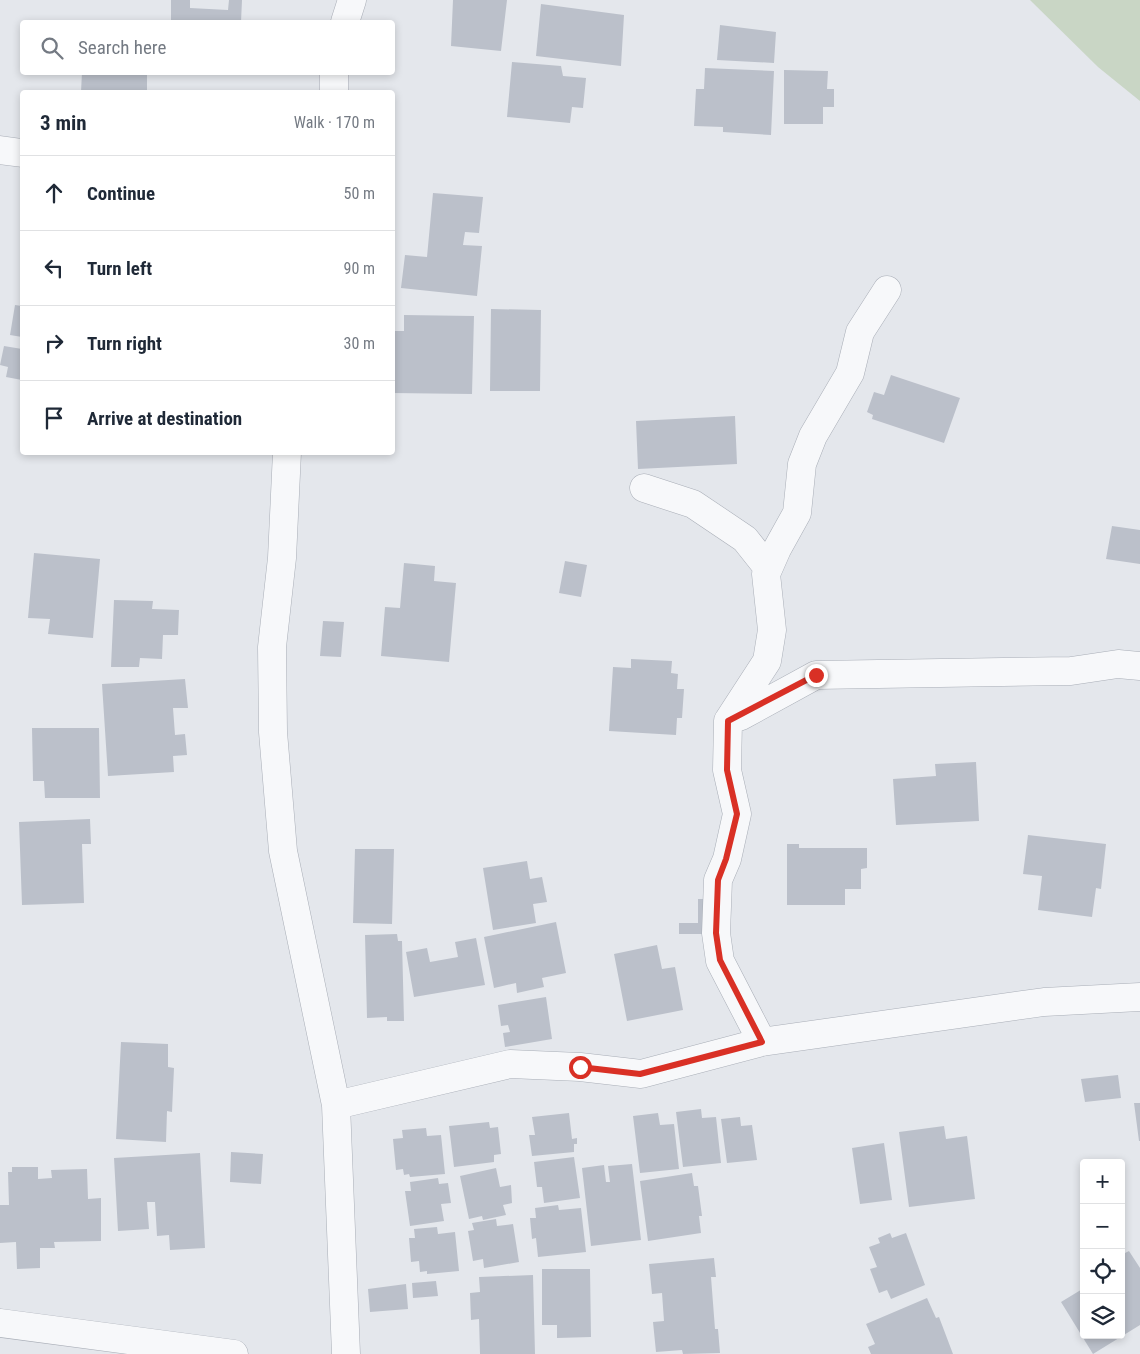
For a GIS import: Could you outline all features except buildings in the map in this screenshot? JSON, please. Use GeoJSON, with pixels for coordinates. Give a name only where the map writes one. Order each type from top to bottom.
{"type":"FeatureCollection","features":[{"type":"Feature","properties":{"kind":"street"},"geometry":{"type":"LineString","coordinates":[[346,20],[352,0]]}},
{"type":"Feature","properties":{"kind":"street"},"geometry":{"type":"LineString","coordinates":[[334,75],[334,90]]}},
{"type":"Feature","properties":{"kind":"street"},"geometry":{"type":"LineString","coordinates":[[0,150],[20,153]]}},
{"type":"Feature","properties":{"kind":"street"},"geometry":{"type":"LineString","coordinates":[[762,1042],[720,960],[716,933],[718,880],[726,859],[737,814],[727,770],[728,721],[767,661],[772,630],[766,574],[777,548],[797,513],[802,464],[812,436],[850,373],[860,332],[887,290]]}},
{"type":"Feature","properties":{"kind":"street"},"geometry":{"type":"LineString","coordinates":[[287,455],[282,558],[272,647],[273,732],[284,851],[336,1105],[346,1354]]}},
{"type":"Feature","properties":{"kind":"street"},"geometry":{"type":"LineString","coordinates":[[644,488],[693,504],[745,539],[768,568]]}},
{"type":"Feature","properties":{"kind":"street"},"geometry":{"type":"LineString","coordinates":[[728,721],[816,675],[1071,671],[1118,664],[1140,666]]}},
{"type":"Feature","properties":{"kind":"street"},"geometry":{"type":"LineString","coordinates":[[336,1105],[510,1064],[580,1067],[640,1074],[762,1042],[1044,1002],[1140,997]]}},
{"type":"Feature","properties":{"kind":"street"},"geometry":{"type":"LineString","coordinates":[[0,1323],[234,1354]]}},
{"type":"Feature","properties":{"kind":"green space"},"geometry":{"type":"Polygon","coordinates":[[[1030,0],[1140,0],[1140,101],[1098,67],[1030,0]]]}},
{"type":"Feature","properties":{"kind":"route"},"geometry":{"type":"LineString","coordinates":[[580,1067],[640,1074],[762,1042],[720,960],[716,933],[718,880],[726,859],[737,814],[727,770],[728,721],[741,716],[816,675]]}}]}
